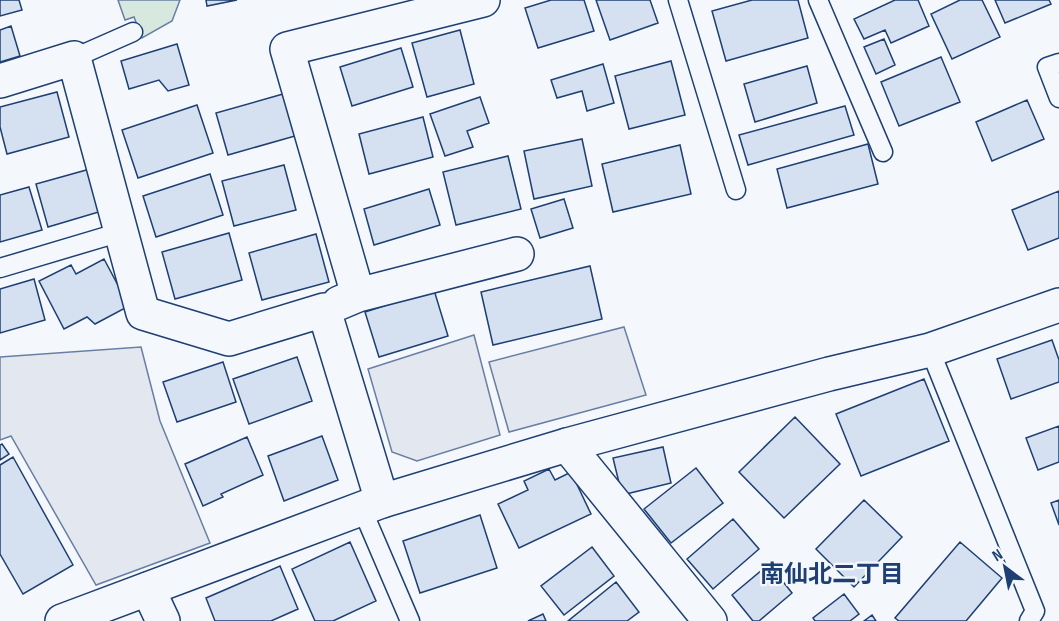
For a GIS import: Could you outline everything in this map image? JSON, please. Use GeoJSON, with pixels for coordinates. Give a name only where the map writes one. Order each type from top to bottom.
{"type":"FeatureCollection","features":[{"type":"Feature","properties":{"kind":"street"},"geometry":{"type":"LineString","coordinates":[[358,295],[287,49],[483,0]]}},
{"type":"Feature","properties":{"kind":"street"},"geometry":{"type":"LineString","coordinates":[[0,81],[74,58],[143,313],[229,339],[324,310],[358,295],[517,254]]}},
{"type":"Feature","properties":{"kind":"street"},"geometry":{"type":"LineString","coordinates":[[62,621],[372,505],[567,446],[829,374],[930,350],[1059,305]]}},
{"type":"Feature","properties":{"kind":"street"},"geometry":{"type":"LineString","coordinates":[[324,310],[372,505]]}},
{"type":"Feature","properties":{"kind":"street"},"geometry":{"type":"LineString","coordinates":[[567,446],[710,621]]}},
{"type":"Feature","properties":{"kind":"street"},"geometry":{"type":"LineString","coordinates":[[148,589],[163,621]]}},
{"type":"Feature","properties":{"kind":"lane"},"geometry":{"type":"LineString","coordinates":[[678,0],[736,190]]}},
{"type":"Feature","properties":{"kind":"lane"},"geometry":{"type":"LineString","coordinates":[[818,0],[883,152]]}},
{"type":"Feature","properties":{"kind":"lane"},"geometry":{"type":"LineString","coordinates":[[74,58],[133,32]]}},
{"type":"Feature","properties":{"kind":"lane"},"geometry":{"type":"LineString","coordinates":[[1059,63],[1047,67],[1059,98]]}},
{"type":"Feature","properties":{"kind":"lane"},"geometry":{"type":"LineString","coordinates":[[0,268],[122,232]]}},
{"type":"Feature","properties":{"kind":"lane"},"geometry":{"type":"LineString","coordinates":[[930,350],[1035,611],[1029,621]]}},
{"type":"Feature","properties":{"kind":"lane"},"geometry":{"type":"LineString","coordinates":[[372,505],[410,621]]}},
{"type":"Feature","properties":{"kind":"shaded area"},"geometry":{"type":"Polygon","coordinates":[[[118,0],[180,0],[172,21],[142,38],[134,17],[125,20],[118,0]]]}},
{"type":"Feature","properties":{"kind":"shaded area"},"geometry":{"type":"Polygon","coordinates":[[[624,327],[646,395],[509,432],[489,362],[624,327]]]}},
{"type":"Feature","properties":{"kind":"shaded area"},"geometry":{"type":"Polygon","coordinates":[[[474,335],[500,435],[417,461],[392,452],[368,369],[474,335]]]}},
{"type":"Feature","properties":{"kind":"shaded area"},"geometry":{"type":"Polygon","coordinates":[[[141,347],[160,421],[210,543],[96,585],[11,436],[0,440],[0,357],[141,347]]]}},
{"type":"Feature","properties":{"kind":"building"},"geometry":{"type":"Polygon","coordinates":[[[0,0],[19,0],[22,10],[0,16],[0,0]]]}},
{"type":"Feature","properties":{"kind":"building"},"geometry":{"type":"Polygon","coordinates":[[[206,0],[237,0],[207,6],[206,0]]]}},
{"type":"Feature","properties":{"kind":"building"},"geometry":{"type":"Polygon","coordinates":[[[551,0],[584,0],[594,31],[538,48],[525,8],[551,0]]]}},
{"type":"Feature","properties":{"kind":"building"},"geometry":{"type":"Polygon","coordinates":[[[596,0],[650,0],[658,23],[610,40],[596,0]]]}},
{"type":"Feature","properties":{"kind":"building"},"geometry":{"type":"Polygon","coordinates":[[[752,0],[798,0],[808,38],[726,61],[712,11],[752,0]]]}},
{"type":"Feature","properties":{"kind":"building"},"geometry":{"type":"Polygon","coordinates":[[[895,0],[918,0],[929,26],[891,43],[885,30],[864,39],[854,19],[895,0]]]}},
{"type":"Feature","properties":{"kind":"building"},"geometry":{"type":"Polygon","coordinates":[[[960,0],[982,0],[1000,37],[952,59],[931,14],[960,0]]]}},
{"type":"Feature","properties":{"kind":"building"},"geometry":{"type":"Polygon","coordinates":[[[995,0],[1049,0],[1051,4],[1005,23],[995,0]]]}},
{"type":"Feature","properties":{"kind":"building"},"geometry":{"type":"Polygon","coordinates":[[[11,26],[20,56],[0,62],[0,30],[11,26]]]}},
{"type":"Feature","properties":{"kind":"building"},"geometry":{"type":"Polygon","coordinates":[[[460,30],[474,84],[427,97],[412,43],[460,30]]]}},
{"type":"Feature","properties":{"kind":"building"},"geometry":{"type":"Polygon","coordinates":[[[884,39],[895,65],[876,74],[864,47],[884,39]]]}},
{"type":"Feature","properties":{"kind":"building"},"geometry":{"type":"Polygon","coordinates":[[[177,44],[189,85],[168,91],[159,80],[129,89],[121,61],[177,44]]]}},
{"type":"Feature","properties":{"kind":"building"},"geometry":{"type":"Polygon","coordinates":[[[401,48],[413,87],[352,106],[340,67],[401,48]]]}},
{"type":"Feature","properties":{"kind":"building"},"geometry":{"type":"Polygon","coordinates":[[[941,57],[960,102],[899,126],[881,82],[941,57]]]}},
{"type":"Feature","properties":{"kind":"building"},"geometry":{"type":"Polygon","coordinates":[[[671,61],[685,115],[629,129],[615,76],[671,61]]]}},
{"type":"Feature","properties":{"kind":"building"},"geometry":{"type":"Polygon","coordinates":[[[603,64],[614,103],[587,111],[582,91],[557,98],[551,80],[603,64]]]}},
{"type":"Feature","properties":{"kind":"building"},"geometry":{"type":"Polygon","coordinates":[[[807,66],[817,103],[755,122],[744,84],[807,66]]]}},
{"type":"Feature","properties":{"kind":"building"},"geometry":{"type":"Polygon","coordinates":[[[57,92],[69,137],[7,154],[0,127],[0,107],[57,92]]]}},
{"type":"Feature","properties":{"kind":"building"},"geometry":{"type":"Polygon","coordinates":[[[283,94],[295,136],[228,155],[216,113],[283,94]]]}},
{"type":"Feature","properties":{"kind":"building"},"geometry":{"type":"Polygon","coordinates":[[[480,97],[489,123],[467,131],[473,147],[445,156],[430,114],[480,97]]]}},
{"type":"Feature","properties":{"kind":"building"},"geometry":{"type":"Polygon","coordinates":[[[1027,100],[1044,139],[992,161],[976,122],[1027,100]]]}},
{"type":"Feature","properties":{"kind":"building"},"geometry":{"type":"Polygon","coordinates":[[[197,105],[213,153],[138,178],[122,130],[197,105]]]}},
{"type":"Feature","properties":{"kind":"building"},"geometry":{"type":"Polygon","coordinates":[[[845,106],[854,135],[748,165],[739,135],[845,106]]]}},
{"type":"Feature","properties":{"kind":"building"},"geometry":{"type":"Polygon","coordinates":[[[423,117],[433,157],[369,174],[359,134],[423,117]]]}},
{"type":"Feature","properties":{"kind":"building"},"geometry":{"type":"Polygon","coordinates":[[[582,139],[592,186],[534,199],[524,151],[582,139]]]}},
{"type":"Feature","properties":{"kind":"building"},"geometry":{"type":"Polygon","coordinates":[[[868,144],[878,184],[787,208],[777,169],[868,144]]]}},
{"type":"Feature","properties":{"kind":"building"},"geometry":{"type":"Polygon","coordinates":[[[680,145],[691,194],[613,212],[602,164],[680,145]]]}},
{"type":"Feature","properties":{"kind":"building"},"geometry":{"type":"Polygon","coordinates":[[[508,156],[521,209],[456,225],[443,172],[508,156]]]}},
{"type":"Feature","properties":{"kind":"building"},"geometry":{"type":"Polygon","coordinates":[[[284,165],[296,210],[234,226],[222,181],[284,165]]]}},
{"type":"Feature","properties":{"kind":"building"},"geometry":{"type":"Polygon","coordinates":[[[90,169],[102,211],[48,227],[36,184],[90,169]]]}},
{"type":"Feature","properties":{"kind":"building"},"geometry":{"type":"Polygon","coordinates":[[[210,174],[223,215],[156,237],[143,196],[210,174]]]}},
{"type":"Feature","properties":{"kind":"building"},"geometry":{"type":"Polygon","coordinates":[[[29,187],[42,230],[0,242],[0,195],[29,187]]]}},
{"type":"Feature","properties":{"kind":"building"},"geometry":{"type":"Polygon","coordinates":[[[429,189],[440,225],[374,245],[364,209],[429,189]]]}},
{"type":"Feature","properties":{"kind":"building"},"geometry":{"type":"Polygon","coordinates":[[[1059,191],[1059,238],[1028,250],[1012,210],[1059,191]]]}},
{"type":"Feature","properties":{"kind":"building"},"geometry":{"type":"Polygon","coordinates":[[[564,199],[573,228],[540,238],[531,209],[564,199]]]}},
{"type":"Feature","properties":{"kind":"building"},"geometry":{"type":"Polygon","coordinates":[[[229,233],[242,280],[175,299],[162,252],[229,233]]]}},
{"type":"Feature","properties":{"kind":"building"},"geometry":{"type":"Polygon","coordinates":[[[316,234],[329,282],[262,300],[249,253],[316,234]]]}},
{"type":"Feature","properties":{"kind":"building"},"geometry":{"type":"Polygon","coordinates":[[[104,259],[129,306],[95,324],[87,317],[64,329],[39,281],[71,265],[76,274],[104,259]]]}},
{"type":"Feature","properties":{"kind":"building"},"geometry":{"type":"Polygon","coordinates":[[[590,266],[602,319],[493,345],[481,292],[590,266]]]}},
{"type":"Feature","properties":{"kind":"building"},"geometry":{"type":"Polygon","coordinates":[[[34,279],[45,320],[0,333],[0,289],[34,279]]]}},
{"type":"Feature","properties":{"kind":"building"},"geometry":{"type":"Polygon","coordinates":[[[434,290],[448,336],[379,357],[365,312],[434,290]]]}},
{"type":"Feature","properties":{"kind":"building"},"geometry":{"type":"Polygon","coordinates":[[[1052,340],[1059,360],[1059,382],[1011,399],[997,359],[1052,340]]]}},
{"type":"Feature","properties":{"kind":"building"},"geometry":{"type":"Polygon","coordinates":[[[297,357],[312,401],[249,424],[233,379],[297,357]]]}},
{"type":"Feature","properties":{"kind":"building"},"geometry":{"type":"Polygon","coordinates":[[[223,362],[236,402],[177,422],[163,382],[223,362]]]}},
{"type":"Feature","properties":{"kind":"building"},"geometry":{"type":"Polygon","coordinates":[[[924,379],[949,441],[861,476],[836,414],[924,379]]]}},
{"type":"Feature","properties":{"kind":"building"},"geometry":{"type":"Polygon","coordinates":[[[795,417],[840,464],[784,518],[739,472],[795,417]]]}},
{"type":"Feature","properties":{"kind":"building"},"geometry":{"type":"Polygon","coordinates":[[[1059,426],[1059,462],[1038,470],[1026,438],[1059,426]]]}},
{"type":"Feature","properties":{"kind":"building"},"geometry":{"type":"Polygon","coordinates":[[[322,436],[338,480],[284,501],[268,456],[322,436]]]}},
{"type":"Feature","properties":{"kind":"building"},"geometry":{"type":"Polygon","coordinates":[[[247,437],[263,475],[221,494],[223,497],[203,506],[185,464],[247,437]]]}},
{"type":"Feature","properties":{"kind":"building"},"geometry":{"type":"Polygon","coordinates":[[[2,444],[9,454],[0,460],[0,445],[2,444]]]}},
{"type":"Feature","properties":{"kind":"building"},"geometry":{"type":"Polygon","coordinates":[[[663,447],[671,483],[622,495],[613,458],[663,447]]]}},
{"type":"Feature","properties":{"kind":"building"},"geometry":{"type":"Polygon","coordinates":[[[13,457],[73,565],[23,594],[0,554],[0,465],[13,457]]]}},
{"type":"Feature","properties":{"kind":"building"},"geometry":{"type":"Polygon","coordinates":[[[696,468],[723,503],[671,543],[644,509],[696,468]]]}},
{"type":"Feature","properties":{"kind":"building"},"geometry":{"type":"Polygon","coordinates":[[[549,469],[555,480],[571,472],[591,514],[519,548],[498,504],[528,490],[524,481],[549,469]]]}},
{"type":"Feature","properties":{"kind":"building"},"geometry":{"type":"Polygon","coordinates":[[[864,500],[902,537],[854,587],[816,549],[864,500]]]}},
{"type":"Feature","properties":{"kind":"building"},"geometry":{"type":"Polygon","coordinates":[[[1059,500],[1059,525],[1051,503],[1059,500]]]}},
{"type":"Feature","properties":{"kind":"building"},"geometry":{"type":"Polygon","coordinates":[[[480,515],[497,568],[420,593],[403,541],[480,515]]]}},
{"type":"Feature","properties":{"kind":"building"},"geometry":{"type":"Polygon","coordinates":[[[733,519],[759,549],[713,589],[687,559],[733,519]]]}},
{"type":"Feature","properties":{"kind":"building"},"geometry":{"type":"Polygon","coordinates":[[[350,542],[376,601],[333,621],[315,621],[292,569],[350,542]]]}},
{"type":"Feature","properties":{"kind":"building"},"geometry":{"type":"Polygon","coordinates":[[[960,542],[1002,578],[966,621],[899,621],[895,618],[960,542]]]}},
{"type":"Feature","properties":{"kind":"building"},"geometry":{"type":"Polygon","coordinates":[[[592,547],[614,576],[564,615],[541,586],[592,547]]]}},
{"type":"Feature","properties":{"kind":"building"},"geometry":{"type":"Polygon","coordinates":[[[769,564],[792,593],[759,621],[753,621],[732,595],[769,564]]]}},
{"type":"Feature","properties":{"kind":"building"},"geometry":{"type":"Polygon","coordinates":[[[280,566],[298,609],[271,621],[215,621],[206,598],[280,566]]]}},
{"type":"Feature","properties":{"kind":"building"},"geometry":{"type":"Polygon","coordinates":[[[616,582],[639,612],[627,621],[568,621],[616,582]]]}},
{"type":"Feature","properties":{"kind":"building"},"geometry":{"type":"Polygon","coordinates":[[[844,594],[859,614],[850,621],[815,621],[813,618],[844,594]]]}},
{"type":"Feature","properties":{"kind":"building"},"geometry":{"type":"Polygon","coordinates":[[[543,614],[546,621],[528,621],[543,614]]]}},
{"type":"Feature","properties":{"kind":"building"},"geometry":{"type":"Polygon","coordinates":[[[872,615],[876,621],[864,621],[872,615]]]}},
{"type":"Feature","properties":{"kind":"district","name":"南仙北二丁目"},"geometry":{"type":"Point","coordinates":[832,574]}}]}
